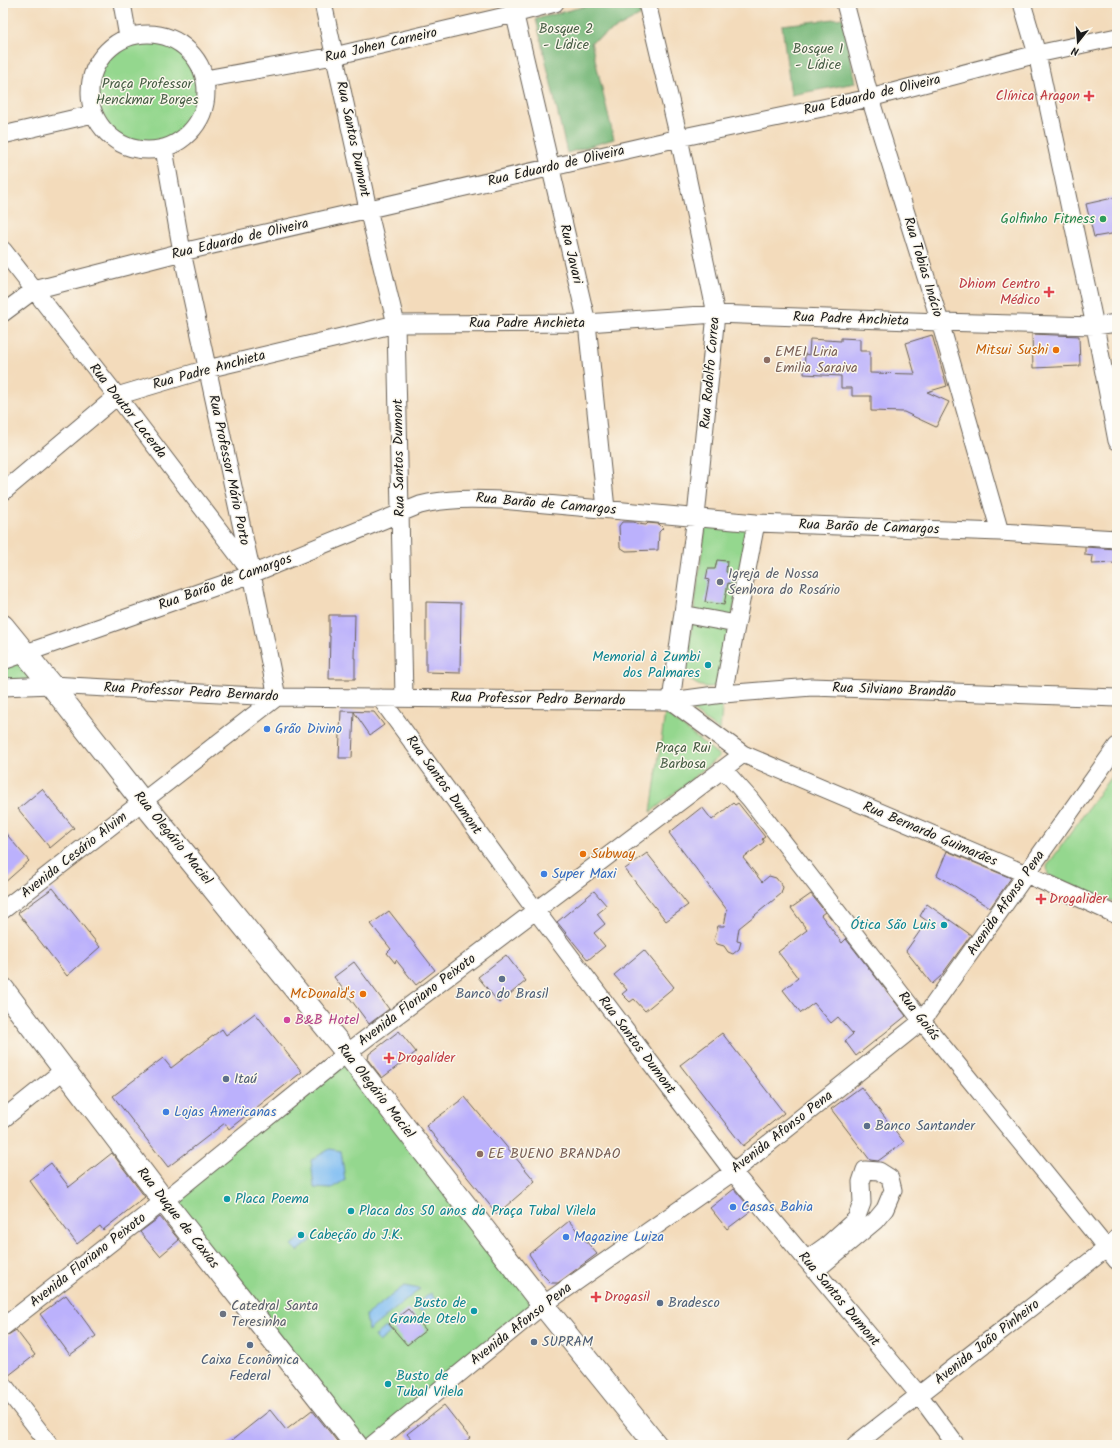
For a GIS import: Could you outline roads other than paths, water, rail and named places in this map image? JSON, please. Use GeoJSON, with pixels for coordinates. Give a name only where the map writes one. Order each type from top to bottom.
{"type":"FeatureCollection","features":[{"type":"Feature","properties":{"kind":"main road","name":"Rua Olegário Maciel"},"geometry":{"type":"LineString","coordinates":[[3,626],[26,653],[142,801],[347,1053],[543,1305],[656,1445]]}},
{"type":"Feature","properties":{"kind":"main road","name":"Rua Duque de Caxias"},"geometry":{"type":"LineString","coordinates":[[3,989],[164,1201],[356,1445]]}},
{"type":"Feature","properties":{"kind":"street"},"geometry":{"type":"LineString","coordinates":[[122,3],[128,37]]}},
{"type":"Feature","properties":{"kind":"street","name":"Rua Santos Dumont"},"geometry":{"type":"LineString","coordinates":[[323,3],[368,208],[396,324],[404,697]]}},
{"type":"Feature","properties":{"kind":"street","name":"Rua Johen Carneiro"},"geometry":{"type":"LineString","coordinates":[[205,79],[334,56],[513,9],[555,3]]}},
{"type":"Feature","properties":{"kind":"street","name":"Rua Rodolfo Correa"},"geometry":{"type":"LineString","coordinates":[[647,3],[679,138],[716,314],[696,517],[671,701]]}},
{"type":"Feature","properties":{"kind":"street","name":"Rua Tobias Inácio"},"geometry":{"type":"LineString","coordinates":[[845,3],[870,98],[940,322],[1000,532]]}},
{"type":"Feature","properties":{"kind":"street"},"geometry":{"type":"LineString","coordinates":[[1022,3],[1037,54],[1095,326],[1117,441]]}},
{"type":"Feature","properties":{"kind":"street","name":"Rua Javari"},"geometry":{"type":"LineString","coordinates":[[513,9],[587,323],[606,509]]}},
{"type":"Feature","properties":{"kind":"street"},"geometry":{"type":"LineString","coordinates":[[148,34],[167,37],[184,47],[197,61],[205,79],[206,97],[202,114],[193,129],[180,141],[164,149],[147,151],[130,148],[114,140],[102,129],[93,114],[89,88],[92,74],[97,62],[106,51],[116,43],[128,37],[148,34]]}},
{"type":"Feature","properties":{"kind":"street","name":"Rua Eduardo de Oliveira"},"geometry":{"type":"LineString","coordinates":[[3,313],[34,290],[182,252],[368,208],[679,138],[870,98],[1037,54],[1117,37]]}},
{"type":"Feature","properties":{"kind":"street"},"geometry":{"type":"LineString","coordinates":[[3,135],[93,114]]}},
{"type":"Feature","properties":{"kind":"street","name":"Rua Professor Mário Porto"},"geometry":{"type":"LineString","coordinates":[[164,149],[182,252],[252,574],[277,697]]}},
{"type":"Feature","properties":{"kind":"street","name":"Rua Doutor Lacerda"},"geometry":{"type":"LineString","coordinates":[[3,250],[117,396],[252,574]]}},
{"type":"Feature","properties":{"kind":"street","name":"Rua Padre Anchieta"},"geometry":{"type":"LineString","coordinates":[[3,492],[117,396],[207,369],[396,324],[587,323],[716,314],[1095,326],[1117,323]]}},
{"type":"Feature","properties":{"kind":"street","name":"Rua Barão de Camargos"},"geometry":{"type":"LineString","coordinates":[[3,661],[252,574],[420,505],[436,501],[467,498],[756,523],[1000,532],[1117,539]]}},
{"type":"Feature","properties":{"kind":"street"},"geometry":{"type":"LineString","coordinates":[[722,694],[756,523]]}},
{"type":"Feature","properties":{"kind":"street"},"geometry":{"type":"LineString","coordinates":[[693,616],[736,624]]}},
{"type":"Feature","properties":{"kind":"street","name":"Rua Professor Pedro Bernardo"},"geometry":{"type":"LineString","coordinates":[[3,687],[51,685],[277,697],[380,698]]}},
{"type":"Feature","properties":{"kind":"street","name":"Rua Silviano Brandão"},"geometry":{"type":"LineString","coordinates":[[671,701],[722,694],[812,687],[1117,698]]}},
{"type":"Feature","properties":{"kind":"street","name":"Avenida Cesário Alvim"},"geometry":{"type":"LineString","coordinates":[[3,910],[277,697]]}},
{"type":"Feature","properties":{"kind":"street"},"geometry":{"type":"LineString","coordinates":[[380,698],[404,697]]}},
{"type":"Feature","properties":{"kind":"street","name":"Rua Professor Pedro Bernardo"},"geometry":{"type":"LineString","coordinates":[[404,697],[671,701]]}},
{"type":"Feature","properties":{"kind":"street","name":"Rua Santos Dumont"},"geometry":{"type":"LineString","coordinates":[[380,698],[536,911],[733,1172],[919,1396],[956,1445]]}},
{"type":"Feature","properties":{"kind":"street","name":"Rua Bernardo Guimarães"},"geometry":{"type":"LineString","coordinates":[[671,701],[743,754],[1117,914]]}},
{"type":"Feature","properties":{"kind":"street","name":"Avenida Afonso Pena"},"geometry":{"type":"LineString","coordinates":[[372,1445],[543,1305],[733,1172],[922,1021],[1117,746]]}},
{"type":"Feature","properties":{"kind":"street","name":"Avenida Floriano Peixoto"},"geometry":{"type":"LineString","coordinates":[[3,1327],[164,1201],[347,1053],[743,754]]}},
{"type":"Feature","properties":{"kind":"street","name":"Rua Goiás"},"geometry":{"type":"LineString","coordinates":[[723,769],[750,799],[922,1021],[1112,1243],[1117,1262]]}},
{"type":"Feature","properties":{"kind":"street"},"geometry":{"type":"LineString","coordinates":[[3,1119],[64,1070]]}},
{"type":"Feature","properties":{"kind":"street"},"geometry":{"type":"LineString","coordinates":[[865,1170],[879,1171],[890,1178],[893,1190],[886,1209],[875,1221],[811,1266],[827,1245],[856,1219],[862,1203],[861,1182],[865,1170]]}},
{"type":"Feature","properties":{"kind":"street","name":"Avenida João Pinheiro"},"geometry":{"type":"LineString","coordinates":[[855,1445],[1112,1243]]}},
{"type":"Feature","properties":{"kind":"street"},"geometry":{"type":"LineString","coordinates":[[3,1384],[50,1445]]}},
{"type":"Feature","properties":{"kind":"water"},"geometry":{"type":"Polygon","coordinates":[[[330,1149],[341,1151],[345,1180],[330,1189],[314,1188],[311,1160],[330,1149]]]}},
{"type":"Feature","properties":{"kind":"water"},"geometry":{"type":"Polygon","coordinates":[[[307,1233],[312,1240],[298,1251],[292,1245],[307,1233]]]}},
{"type":"Feature","properties":{"kind":"water"},"geometry":{"type":"Polygon","coordinates":[[[404,1286],[420,1289],[368,1331],[366,1315],[404,1286]]]}},
{"type":"Feature","properties":{"kind":"water"},"geometry":{"type":"Polygon","coordinates":[[[431,1293],[436,1301],[420,1312],[415,1305],[431,1293]]]}},
{"type":"Feature","properties":{"kind":"water"},"geometry":{"type":"Polygon","coordinates":[[[386,1327],[390,1333],[379,1342],[375,1336],[386,1327]]]}},
{"type":"Feature","properties":{"kind":"place","name":"Clínica Aragon"},"geometry":{"type":"Point","coordinates":[1089,96]}},
{"type":"Feature","properties":{"kind":"place","name":"Golfinho Fitness"},"geometry":{"type":"Point","coordinates":[1103,219]}},
{"type":"Feature","properties":{"kind":"place","name":"Dhiom Centro Médico"},"geometry":{"type":"Point","coordinates":[1049,292]}},
{"type":"Feature","properties":{"kind":"place","name":"Mitsui Sushi"},"geometry":{"type":"Point","coordinates":[1056,350]}},
{"type":"Feature","properties":{"kind":"place","name":"EMEI Liria Emilia Saraiva"},"geometry":{"type":"Point","coordinates":[767,360]}},
{"type":"Feature","properties":{"kind":"place","name":"Igreja de Nossa Senhora do Rosário"},"geometry":{"type":"Point","coordinates":[720,582]}},
{"type":"Feature","properties":{"kind":"place","name":"Memorial à Zumbi dos Palmares"},"geometry":{"type":"Point","coordinates":[708,665]}},
{"type":"Feature","properties":{"kind":"place","name":"Grão Divino"},"geometry":{"type":"Point","coordinates":[267,729]}},
{"type":"Feature","properties":{"kind":"place","name":"Subway"},"geometry":{"type":"Point","coordinates":[583,854]}},
{"type":"Feature","properties":{"kind":"place","name":"Super Maxi"},"geometry":{"type":"Point","coordinates":[544,874]}},
{"type":"Feature","properties":{"kind":"place","name":"Drogalider"},"geometry":{"type":"Point","coordinates":[1041,899]}},
{"type":"Feature","properties":{"kind":"place","name":"Ótica São Luis"},"geometry":{"type":"Point","coordinates":[944,925]}},
{"type":"Feature","properties":{"kind":"place","name":"Banco do Brasil"},"geometry":{"type":"Point","coordinates":[502,979]}},
{"type":"Feature","properties":{"kind":"place","name":"McDonald's"},"geometry":{"type":"Point","coordinates":[363,994]}},
{"type":"Feature","properties":{"kind":"place","name":"B&B Hotel"},"geometry":{"type":"Point","coordinates":[287,1020]}},
{"type":"Feature","properties":{"kind":"place","name":"Drogalíder"},"geometry":{"type":"Point","coordinates":[389,1058]}},
{"type":"Feature","properties":{"kind":"place","name":"Itaú"},"geometry":{"type":"Point","coordinates":[226,1079]}},
{"type":"Feature","properties":{"kind":"place","name":"Lojas Americanas"},"geometry":{"type":"Point","coordinates":[166,1112]}},
{"type":"Feature","properties":{"kind":"place","name":"Banco Santander"},"geometry":{"type":"Point","coordinates":[867,1126]}},
{"type":"Feature","properties":{"kind":"place","name":"EE BUENO BRANDAO"},"geometry":{"type":"Point","coordinates":[480,1154]}},
{"type":"Feature","properties":{"kind":"place","name":"Placa Poema"},"geometry":{"type":"Point","coordinates":[227,1199]}},
{"type":"Feature","properties":{"kind":"place","name":"Casas Bahia"},"geometry":{"type":"Point","coordinates":[733,1207]}},
{"type":"Feature","properties":{"kind":"place","name":"Placa dos 50 anos da Praça Tubal Vilela"},"geometry":{"type":"Point","coordinates":[351,1211]}},
{"type":"Feature","properties":{"kind":"place","name":"Cabeção do J.K."},"geometry":{"type":"Point","coordinates":[301,1235]}},
{"type":"Feature","properties":{"kind":"place","name":"Magazine Luiza"},"geometry":{"type":"Point","coordinates":[566,1237]}},
{"type":"Feature","properties":{"kind":"place","name":"Drogasil"},"geometry":{"type":"Point","coordinates":[596,1297]}},
{"type":"Feature","properties":{"kind":"place","name":"Bradesco"},"geometry":{"type":"Point","coordinates":[660,1303]}},
{"type":"Feature","properties":{"kind":"place","name":"Busto de Grande Otelo"},"geometry":{"type":"Point","coordinates":[474,1311]}},
{"type":"Feature","properties":{"kind":"place","name":"Catedral Santa Teresinha"},"geometry":{"type":"Point","coordinates":[223,1314]}},
{"type":"Feature","properties":{"kind":"place","name":"SUPRAM"},"geometry":{"type":"Point","coordinates":[534,1342]}},
{"type":"Feature","properties":{"kind":"place","name":"Caixa Econômica Federal"},"geometry":{"type":"Point","coordinates":[250,1345]}},
{"type":"Feature","properties":{"kind":"place","name":"Busto de Tubal Vilela"},"geometry":{"type":"Point","coordinates":[388,1384]}},
{"type":"Feature","properties":{"kind":"park label","name":"Bosque 2 - Lídice"},"geometry":{"type":"Point","coordinates":[566,38]}},
{"type":"Feature","properties":{"kind":"park label","name":"Bosque 1 - Lídice"},"geometry":{"type":"Point","coordinates":[818,58]}},
{"type":"Feature","properties":{"kind":"park label","name":"Praça Professor Henckmar Borges"},"geometry":{"type":"Point","coordinates":[147,92]}},
{"type":"Feature","properties":{"kind":"park label","name":"Praça Rui Barbosa"},"geometry":{"type":"Point","coordinates":[683,756]}}]}
